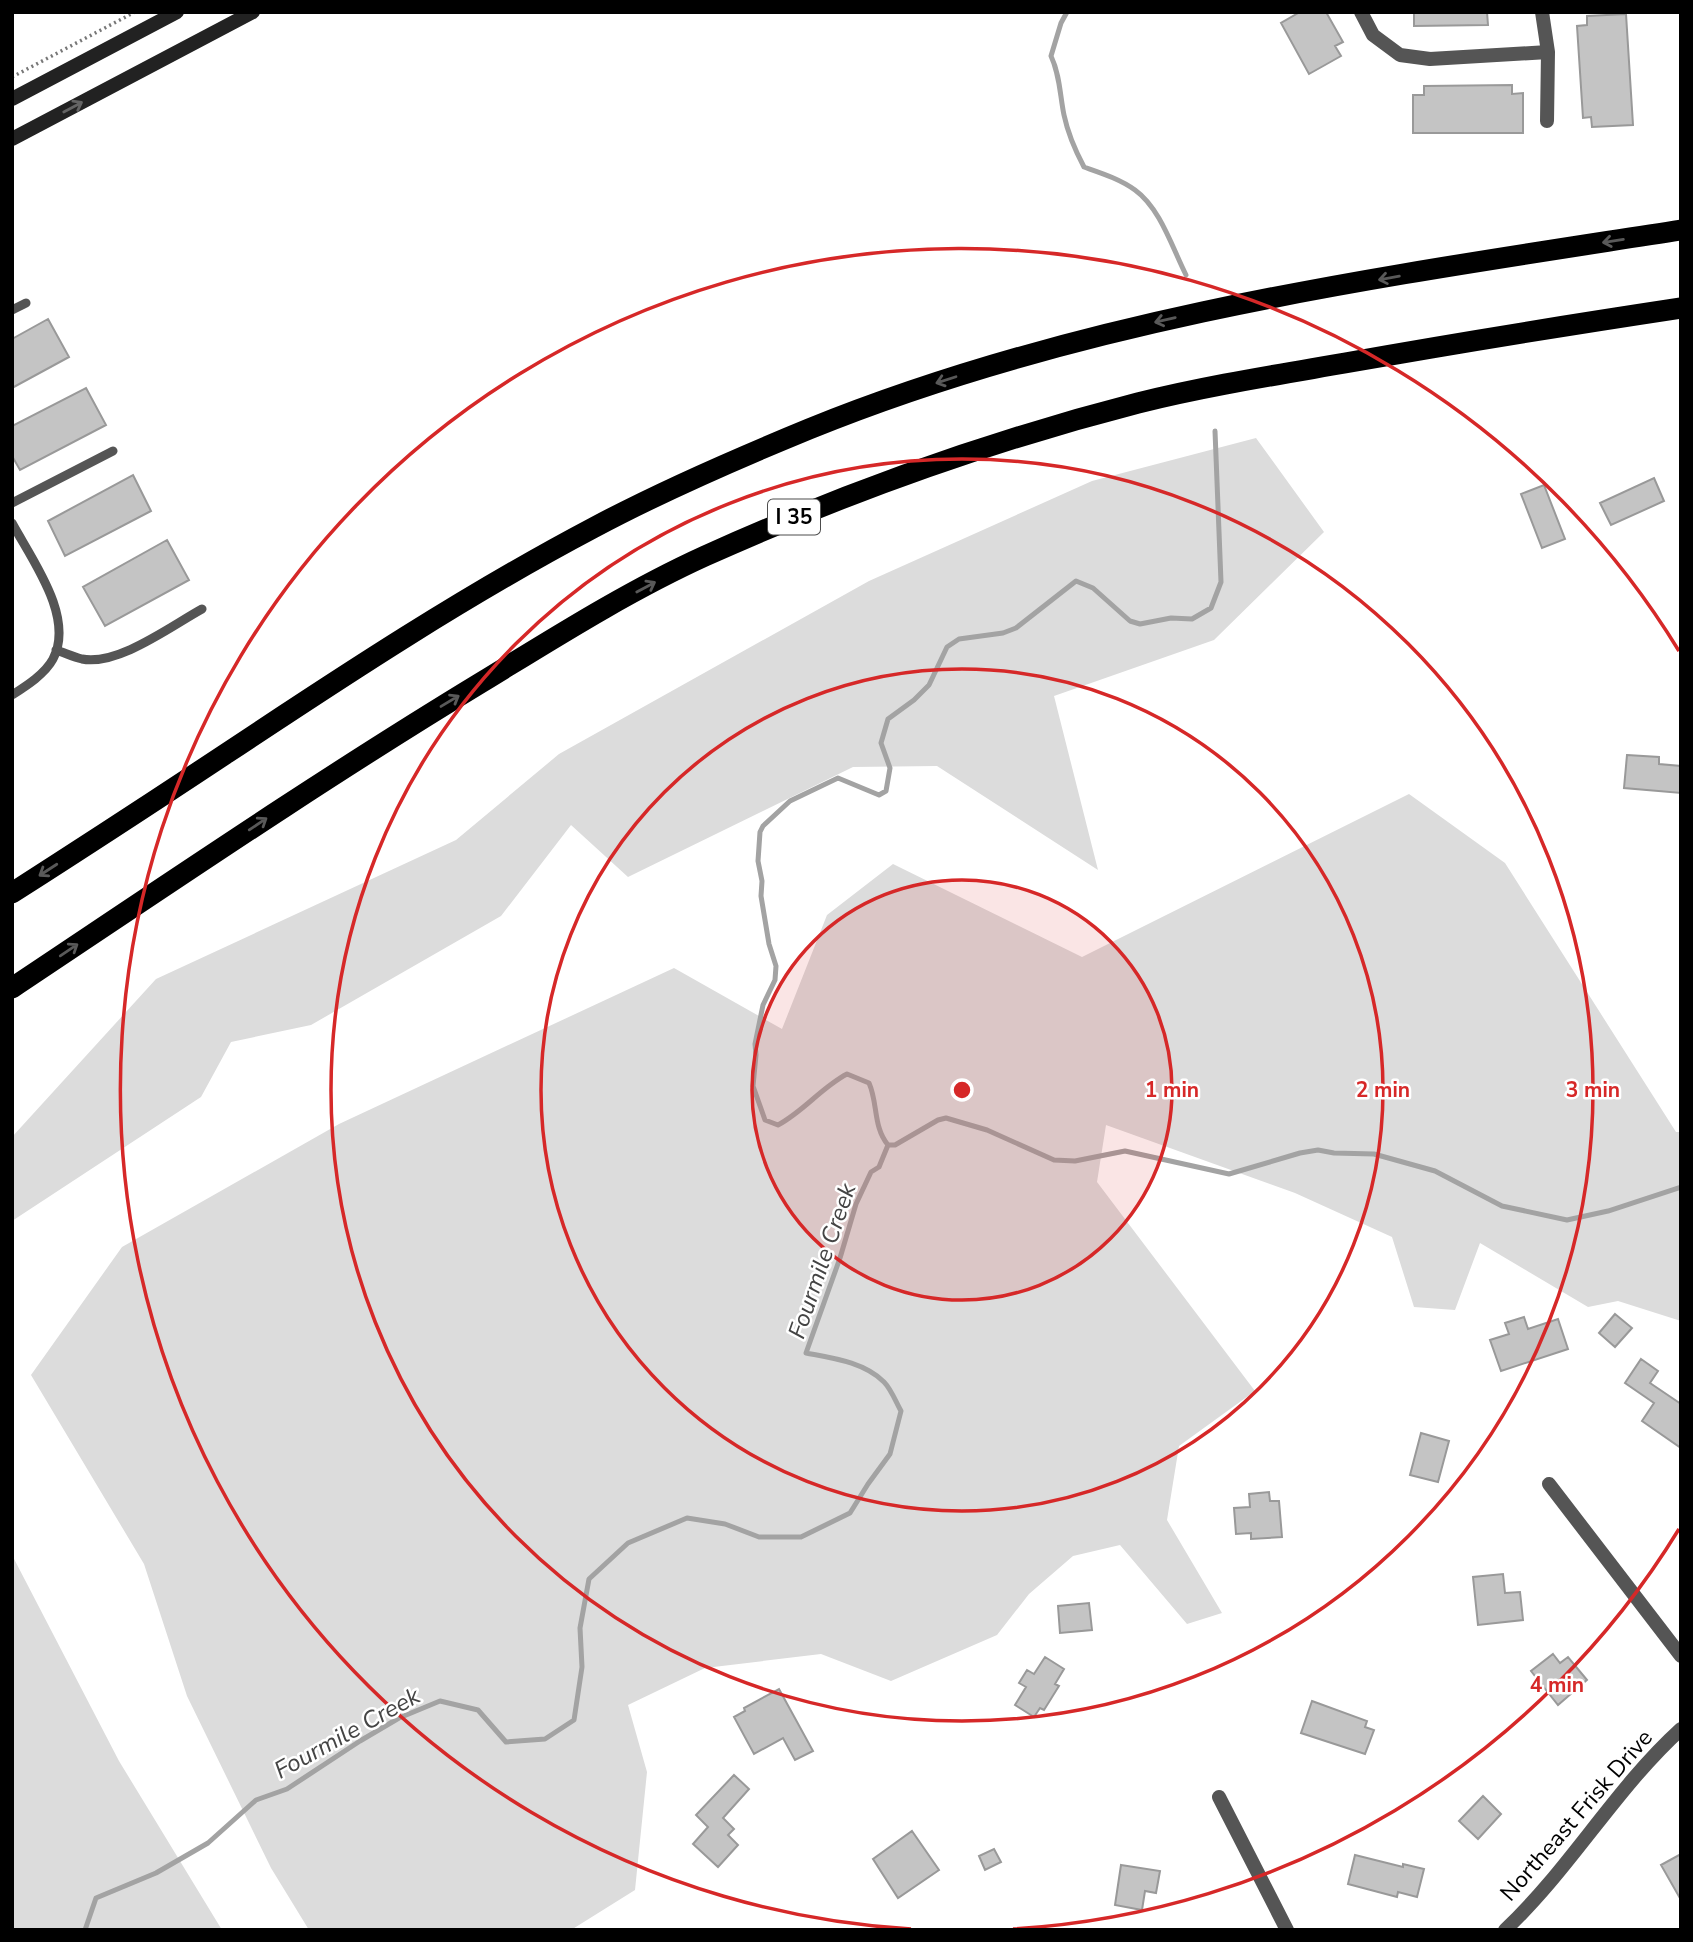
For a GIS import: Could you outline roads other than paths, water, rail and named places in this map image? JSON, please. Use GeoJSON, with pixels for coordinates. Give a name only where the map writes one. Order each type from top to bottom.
{"type":"FeatureCollection","features":[{"type":"Feature","properties":{"kind":"highway"},"geometry":{"type":"LineString","coordinates":[[12,893],[368,659],[459,603],[594,527],[711,471],[810,428],[1000,362],[1228,306],[1681,230]]}},
{"type":"Feature","properties":{"kind":"highway","name":"I 35"},"geometry":{"type":"LineString","coordinates":[[12,988],[415,722],[620,601],[700,558],[800,514],[913,471],[1140,403],[1434,347],[1681,308]]}},
{"type":"Feature","properties":{"kind":"main road"},"geometry":{"type":"LineString","coordinates":[[12,99],[177,12]]}},
{"type":"Feature","properties":{"kind":"main road"},"geometry":{"type":"LineString","coordinates":[[12,139],[253,12]]}},
{"type":"Feature","properties":{"kind":"street"},"geometry":{"type":"LineString","coordinates":[[1361,12],[1373,35],[1400,55],[1430,59],[1548,52]]}},
{"type":"Feature","properties":{"kind":"street"},"geometry":{"type":"LineString","coordinates":[[1542,12],[1548,52],[1547,121]]}},
{"type":"Feature","properties":{"kind":"street"},"geometry":{"type":"LineString","coordinates":[[1549,1484],[1681,1656]]}},
{"type":"Feature","properties":{"kind":"street","name":"Northeast Frisk Drive"},"geometry":{"type":"LineString","coordinates":[[1505,1930],[1552,1879],[1617,1797],[1681,1729]]}},
{"type":"Feature","properties":{"kind":"street"},"geometry":{"type":"LineString","coordinates":[[1219,1797],[1287,1930]]}},
{"type":"Feature","properties":{"kind":"lane"},"geometry":{"type":"LineString","coordinates":[[12,310],[26,303]]}},
{"type":"Feature","properties":{"kind":"lane"},"geometry":{"type":"LineString","coordinates":[[12,503],[113,451]]}},
{"type":"Feature","properties":{"kind":"lane"},"geometry":{"type":"LineString","coordinates":[[12,523],[55,606],[60,622],[52,662],[29,684],[12,695]]}},
{"type":"Feature","properties":{"kind":"lane"},"geometry":{"type":"LineString","coordinates":[[56,650],[83,659],[122,654],[202,609]]}},
{"type":"Feature","properties":{"kind":"waterway"},"geometry":{"type":"LineString","coordinates":[[1067,12],[1051,56],[1066,122],[1075,148],[1084,167],[1135,190],[1152,207],[1186,275]]}},
{"type":"Feature","properties":{"kind":"waterway"},"geometry":{"type":"LineString","coordinates":[[888,1145],[880,1131],[869,1083],[847,1074],[778,1125],[765,1120],[753,1086],[755,1044],[763,1005],[775,980],[776,966],[769,944],[761,896],[762,881],[758,861],[760,832],[790,801],[838,778],[879,795],[886,791],[890,768],[881,743],[888,719],[929,685],[947,647],[959,639],[1003,633],[1016,628],[1076,581],[1093,588],[1130,621],[1140,624],[1171,618],[1192,619],[1211,608],[1221,582],[1215,431]]}},
{"type":"Feature","properties":{"kind":"waterway","name":"Fourmile Creek"},"geometry":{"type":"LineString","coordinates":[[888,1145],[895,1145],[946,1118],[987,1130],[1054,1160],[1075,1161],[1125,1151],[1229,1174],[1318,1150],[1374,1154],[1435,1171],[1502,1206],[1567,1220],[1608,1211],[1681,1187]]}},
{"type":"Feature","properties":{"kind":"waterway","name":"Fourmile Creek"},"geometry":{"type":"LineString","coordinates":[[85,1930],[96,1898],[156,1873],[208,1843],[256,1800],[287,1789],[399,1718],[440,1701],[478,1710],[506,1742],[545,1739],[574,1720],[582,1667],[580,1628],[589,1579],[628,1543],[687,1518],[725,1524],[759,1537],[801,1537],[850,1513],[890,1454],[901,1411],[887,1385],[876,1375],[847,1362],[806,1353],[856,1204],[871,1172],[879,1167],[888,1145]]}}]}
